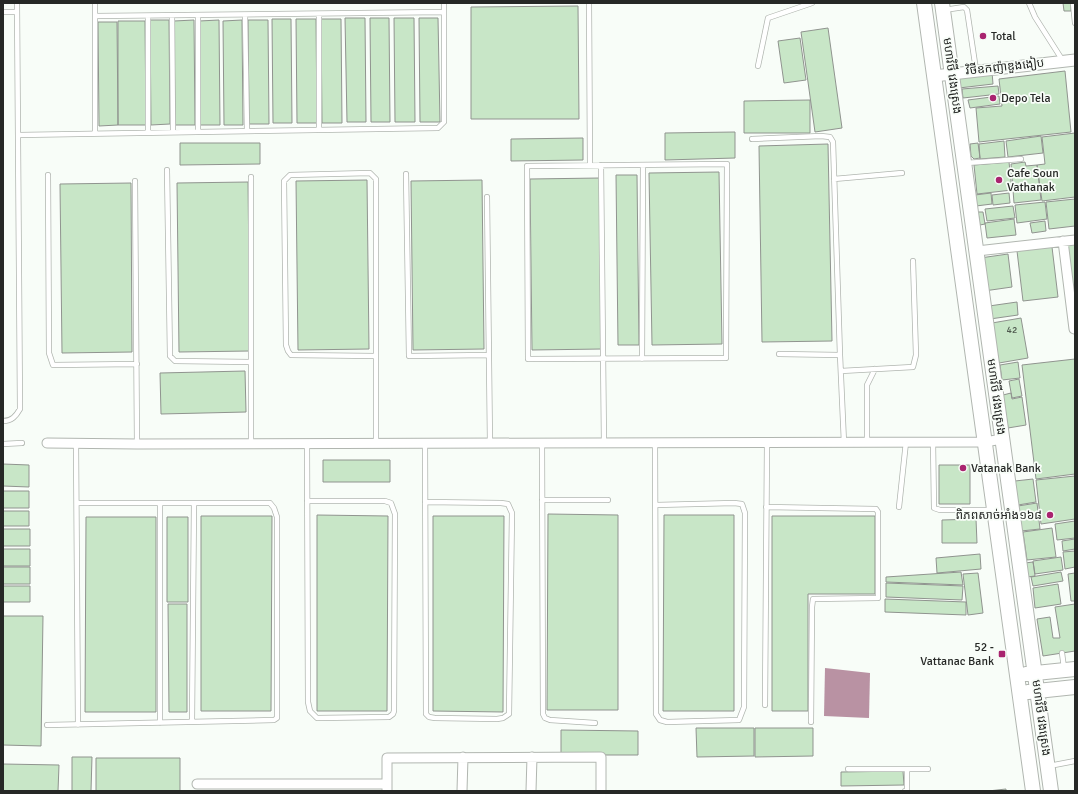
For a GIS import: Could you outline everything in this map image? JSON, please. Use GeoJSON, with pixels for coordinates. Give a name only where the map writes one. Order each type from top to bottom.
{"type":"FeatureCollection","features":[{"type":"Feature","properties":{"kind":"main road","name":"មហាវិថី វេងស្រេង"},"geometry":{"type":"LineString","coordinates":[[924,3],[1033,791]]}},
{"type":"Feature","properties":{"kind":"main road","name":"មហាវិថី វេងស្រេង"},"geometry":{"type":"LineString","coordinates":[[942,6],[1002,440],[1034,649],[1034,673],[1051,791]]}},
{"type":"Feature","properties":{"kind":"main road"},"geometry":{"type":"LineString","coordinates":[[1017,675],[1070,670]]}},
{"type":"Feature","properties":{"kind":"main road"},"geometry":{"type":"LineString","coordinates":[[1019,693],[1075,687]]}},
{"type":"Feature","properties":{"kind":"street","name":"វិថីឧកញ៉ាឌួងងៀប"},"geometry":{"type":"LineString","coordinates":[[934,76],[976,70],[1075,60]]}},
{"type":"Feature","properties":{"kind":"street"},"geometry":{"type":"LineString","coordinates":[[977,251],[1075,240]]}},
{"type":"Feature","properties":{"kind":"street"},"geometry":{"type":"LineString","coordinates":[[1063,241],[1074,329]]}},
{"type":"Feature","properties":{"kind":"street"},"geometry":{"type":"LineString","coordinates":[[47,443],[766,443],[985,442],[1002,440]]}},
{"type":"Feature","properties":{"kind":"street"},"geometry":{"type":"LineString","coordinates":[[462,791],[463,757]]}},
{"type":"Feature","properties":{"kind":"street"},"geometry":{"type":"LineString","coordinates":[[531,791],[532,757]]}},
{"type":"Feature","properties":{"kind":"street"},"geometry":{"type":"LineString","coordinates":[[197,784],[224,788],[387,788],[387,758],[601,757],[601,791]]}},
{"type":"Feature","properties":{"kind":"lane"},"geometry":{"type":"LineString","coordinates":[[3,421],[7,421],[16,416],[20,409],[17,3]]}},
{"type":"Feature","properties":{"kind":"lane"},"geometry":{"type":"LineString","coordinates":[[95,3],[95,134]]}},
{"type":"Feature","properties":{"kind":"lane"},"geometry":{"type":"LineString","coordinates":[[19,135],[438,128],[444,122],[444,3]]}},
{"type":"Feature","properties":{"kind":"lane"},"geometry":{"type":"LineString","coordinates":[[589,3],[590,166]]}},
{"type":"Feature","properties":{"kind":"lane"},"geometry":{"type":"LineString","coordinates":[[758,66],[768,18],[812,3]]}},
{"type":"Feature","properties":{"kind":"lane"},"geometry":{"type":"LineString","coordinates":[[1028,3],[1035,17],[1063,61]]}},
{"type":"Feature","properties":{"kind":"lane"},"geometry":{"type":"LineString","coordinates":[[1073,3],[1075,23]]}},
{"type":"Feature","properties":{"kind":"lane"},"geometry":{"type":"LineString","coordinates":[[942,6],[964,8],[967,10],[976,70]]}},
{"type":"Feature","properties":{"kind":"lane"},"geometry":{"type":"LineString","coordinates":[[3,12],[17,12]]}},
{"type":"Feature","properties":{"kind":"lane"},"geometry":{"type":"LineString","coordinates":[[95,16],[444,12]]}},
{"type":"Feature","properties":{"kind":"lane"},"geometry":{"type":"LineString","coordinates":[[319,14],[319,130]]}},
{"type":"Feature","properties":{"kind":"lane"},"geometry":{"type":"LineString","coordinates":[[172,15],[173,132]]}},
{"type":"Feature","properties":{"kind":"lane"},"geometry":{"type":"LineString","coordinates":[[198,15],[198,132]]}},
{"type":"Feature","properties":{"kind":"lane"},"geometry":{"type":"LineString","coordinates":[[245,15],[247,131]]}},
{"type":"Feature","properties":{"kind":"lane"},"geometry":{"type":"LineString","coordinates":[[148,16],[148,133]]}},
{"type":"Feature","properties":{"kind":"lane"},"geometry":{"type":"LineString","coordinates":[[752,139],[830,136],[833,142],[844,442]]}},
{"type":"Feature","properties":{"kind":"lane"},"geometry":{"type":"LineString","coordinates":[[964,163],[1021,159]]}},
{"type":"Feature","properties":{"kind":"lane"},"geometry":{"type":"LineString","coordinates":[[727,164],[726,358],[528,359],[527,166],[590,166],[727,164]]}},
{"type":"Feature","properties":{"kind":"lane"},"geometry":{"type":"LineString","coordinates":[[642,359],[643,165]]}},
{"type":"Feature","properties":{"kind":"lane"},"geometry":{"type":"LineString","coordinates":[[601,166],[604,443]]}},
{"type":"Feature","properties":{"kind":"lane"},"geometry":{"type":"LineString","coordinates":[[167,170],[170,356],[175,361],[251,362]]}},
{"type":"Feature","properties":{"kind":"lane"},"geometry":{"type":"LineString","coordinates":[[375,356],[291,355],[288,351],[286,344],[284,181],[290,175],[370,173],[376,179],[376,444]]}},
{"type":"Feature","properties":{"kind":"lane"},"geometry":{"type":"LineString","coordinates":[[834,179],[902,173]]}},
{"type":"Feature","properties":{"kind":"lane"},"geometry":{"type":"LineString","coordinates":[[406,174],[409,356],[490,356]]}},
{"type":"Feature","properties":{"kind":"lane"},"geometry":{"type":"LineString","coordinates":[[48,175],[49,353],[53,365],[137,364]]}},
{"type":"Feature","properties":{"kind":"lane"},"geometry":{"type":"LineString","coordinates":[[251,177],[251,444]]}},
{"type":"Feature","properties":{"kind":"lane"},"geometry":{"type":"LineString","coordinates":[[135,181],[137,444]]}},
{"type":"Feature","properties":{"kind":"lane"},"geometry":{"type":"LineString","coordinates":[[488,197],[490,443]]}},
{"type":"Feature","properties":{"kind":"lane"},"geometry":{"type":"LineString","coordinates":[[841,371],[913,367],[916,355],[913,261]]}},
{"type":"Feature","properties":{"kind":"lane"},"geometry":{"type":"LineString","coordinates":[[779,354],[840,356]]}},
{"type":"Feature","properties":{"kind":"lane"},"geometry":{"type":"LineString","coordinates":[[867,442],[867,385],[875,369]]}},
{"type":"Feature","properties":{"kind":"lane"},"geometry":{"type":"LineString","coordinates":[[899,507],[906,442]]}},
{"type":"Feature","properties":{"kind":"lane"},"geometry":{"type":"LineString","coordinates":[[933,442],[934,508],[940,510],[994,510]]}},
{"type":"Feature","properties":{"kind":"lane"},"geometry":{"type":"LineString","coordinates":[[3,444],[22,443]]}},
{"type":"Feature","properties":{"kind":"lane"},"geometry":{"type":"LineString","coordinates":[[76,443],[78,724]]}},
{"type":"Feature","properties":{"kind":"lane"},"geometry":{"type":"LineString","coordinates":[[425,443],[426,714],[435,718],[503,718],[509,714],[512,513],[508,504],[501,503],[426,502]]}},
{"type":"Feature","properties":{"kind":"lane"},"geometry":{"type":"LineString","coordinates":[[542,443],[543,714],[545,718],[550,720],[596,723]]}},
{"type":"Feature","properties":{"kind":"lane"},"geometry":{"type":"LineString","coordinates":[[655,443],[656,714],[660,720],[667,722],[738,720],[744,707],[744,509],[742,504],[734,503],[656,505]]}},
{"type":"Feature","properties":{"kind":"lane"},"geometry":{"type":"LineString","coordinates":[[765,705],[766,443]]}},
{"type":"Feature","properties":{"kind":"lane"},"geometry":{"type":"LineString","coordinates":[[307,444],[307,502],[308,702],[310,711],[317,718],[391,716],[394,711],[395,514],[391,504],[385,501],[307,502]]}},
{"type":"Feature","properties":{"kind":"lane"},"geometry":{"type":"LineString","coordinates":[[542,500],[608,500]]}},
{"type":"Feature","properties":{"kind":"lane"},"geometry":{"type":"LineString","coordinates":[[47,725],[274,720],[278,715],[277,517],[274,508],[270,503],[77,503]]}},
{"type":"Feature","properties":{"kind":"lane"},"geometry":{"type":"LineString","coordinates":[[160,503],[160,723]]}},
{"type":"Feature","properties":{"kind":"lane"},"geometry":{"type":"LineString","coordinates":[[192,722],[194,503]]}},
{"type":"Feature","properties":{"kind":"lane"},"geometry":{"type":"LineString","coordinates":[[766,507],[876,509],[878,512],[878,598],[814,599],[812,607],[811,722]]}},
{"type":"Feature","properties":{"kind":"lane"},"geometry":{"type":"LineString","coordinates":[[1062,653],[1070,670]]}},
{"type":"Feature","properties":{"kind":"lane"},"geometry":{"type":"LineString","coordinates":[[1047,766],[1075,761]]}},
{"type":"Feature","properties":{"kind":"lane"},"geometry":{"type":"LineString","coordinates":[[906,791],[907,769]]}},
{"type":"Feature","properties":{"kind":"lane"},"geometry":{"type":"LineString","coordinates":[[848,770],[928,769]]}},
{"type":"Feature","properties":{"kind":"shaded area"},"geometry":{"type":"Polygon","coordinates":[[[825,668],[870,673],[869,718],[824,716],[825,668]]]}},
{"type":"Feature","properties":{"kind":"building"},"geometry":{"type":"Polygon","coordinates":[[[1063,3],[1071,3],[1071,11],[1064,11],[1063,3]]]}},
{"type":"Feature","properties":{"kind":"building"},"geometry":{"type":"Polygon","coordinates":[[[578,6],[579,119],[471,119],[471,7],[578,6]]]}},
{"type":"Feature","properties":{"kind":"building"},"geometry":{"type":"Polygon","coordinates":[[[345,18],[365,18],[366,122],[347,122],[345,18]]]}},
{"type":"Feature","properties":{"kind":"building"},"geometry":{"type":"Polygon","coordinates":[[[370,18],[389,18],[390,122],[371,122],[370,18]]]}},
{"type":"Feature","properties":{"kind":"building"},"geometry":{"type":"Polygon","coordinates":[[[394,18],[414,18],[415,122],[395,122],[394,18]]]}},
{"type":"Feature","properties":{"kind":"building"},"geometry":{"type":"Polygon","coordinates":[[[419,18],[438,18],[440,122],[420,122],[419,18]]]}},
{"type":"Feature","properties":{"kind":"building"},"geometry":{"type":"Polygon","coordinates":[[[272,19],[291,19],[292,123],[273,123],[272,19]]]}},
{"type":"Feature","properties":{"kind":"building"},"geometry":{"type":"Polygon","coordinates":[[[296,19],[316,19],[317,123],[297,123],[296,19]]]}},
{"type":"Feature","properties":{"kind":"building"},"geometry":{"type":"Polygon","coordinates":[[[321,19],[341,19],[342,123],[322,123],[321,19]]]}},
{"type":"Feature","properties":{"kind":"building"},"geometry":{"type":"Polygon","coordinates":[[[150,20],[169,20],[170,124],[151,125],[150,20]]]}},
{"type":"Feature","properties":{"kind":"building"},"geometry":{"type":"Polygon","coordinates":[[[194,20],[195,125],[175,125],[174,21],[194,20]]]}},
{"type":"Feature","properties":{"kind":"building"},"geometry":{"type":"Polygon","coordinates":[[[219,20],[220,125],[200,125],[199,21],[219,20]]]}},
{"type":"Feature","properties":{"kind":"building"},"geometry":{"type":"Polygon","coordinates":[[[242,20],[243,125],[224,125],[223,21],[242,20]]]}},
{"type":"Feature","properties":{"kind":"building"},"geometry":{"type":"Polygon","coordinates":[[[248,20],[268,20],[269,124],[249,124],[248,20]]]}},
{"type":"Feature","properties":{"kind":"building"},"geometry":{"type":"Polygon","coordinates":[[[118,21],[145,21],[146,125],[118,125],[118,21]]]}},
{"type":"Feature","properties":{"kind":"building"},"geometry":{"type":"Polygon","coordinates":[[[98,22],[117,22],[118,125],[99,126],[98,22]]]}},
{"type":"Feature","properties":{"kind":"building"},"geometry":{"type":"Polygon","coordinates":[[[828,28],[842,128],[815,132],[801,32],[828,28]]]}},
{"type":"Feature","properties":{"kind":"building"},"geometry":{"type":"Polygon","coordinates":[[[800,38],[806,80],[784,83],[778,41],[800,38]]]}},
{"type":"Feature","properties":{"kind":"building"},"geometry":{"type":"Polygon","coordinates":[[[1065,71],[1071,132],[979,142],[976,108],[1002,106],[999,79],[1065,71]]]}},
{"type":"Feature","properties":{"kind":"building"},"geometry":{"type":"Polygon","coordinates":[[[992,72],[993,84],[959,88],[958,76],[992,72]]]}},
{"type":"Feature","properties":{"kind":"building"},"geometry":{"type":"Polygon","coordinates":[[[998,86],[999,94],[963,98],[962,89],[998,86]]]}},
{"type":"Feature","properties":{"kind":"building"},"geometry":{"type":"Polygon","coordinates":[[[999,96],[1000,104],[970,108],[968,100],[999,96]]]}},
{"type":"Feature","properties":{"kind":"building"},"geometry":{"type":"Polygon","coordinates":[[[810,100],[810,133],[744,133],[744,101],[810,100]]]}},
{"type":"Feature","properties":{"kind":"building"},"geometry":{"type":"Polygon","coordinates":[[[735,132],[735,158],[665,160],[665,133],[735,132]]]}},
{"type":"Feature","properties":{"kind":"building"},"geometry":{"type":"Polygon","coordinates":[[[1075,133],[1075,197],[1042,201],[1037,165],[1045,164],[1042,137],[1075,133]]]}},
{"type":"Feature","properties":{"kind":"building"},"geometry":{"type":"Polygon","coordinates":[[[1041,136],[1043,153],[1008,157],[1006,141],[1041,136]]]}},
{"type":"Feature","properties":{"kind":"building"},"geometry":{"type":"Polygon","coordinates":[[[583,138],[583,160],[511,161],[511,139],[583,138]]]}},
{"type":"Feature","properties":{"kind":"building"},"geometry":{"type":"Polygon","coordinates":[[[1004,141],[1005,157],[980,159],[979,144],[1004,141]]]}},
{"type":"Feature","properties":{"kind":"building"},"geometry":{"type":"Polygon","coordinates":[[[180,143],[260,143],[260,164],[180,165],[180,143]]]}},
{"type":"Feature","properties":{"kind":"building"},"geometry":{"type":"Polygon","coordinates":[[[978,143],[980,158],[974,159],[971,156],[970,144],[978,143]]]}},
{"type":"Feature","properties":{"kind":"building"},"geometry":{"type":"Polygon","coordinates":[[[828,144],[832,341],[762,342],[759,146],[828,144]]]}},
{"type":"Feature","properties":{"kind":"building"},"geometry":{"type":"Polygon","coordinates":[[[1009,162],[1012,190],[977,194],[974,165],[1009,162]]]}},
{"type":"Feature","properties":{"kind":"building"},"geometry":{"type":"Polygon","coordinates":[[[1025,162],[1026,166],[1037,165],[1041,200],[1014,203],[1011,164],[1025,162]]]}},
{"type":"Feature","properties":{"kind":"building"},"geometry":{"type":"Polygon","coordinates":[[[719,172],[722,344],[652,345],[649,173],[719,172]]]}},
{"type":"Feature","properties":{"kind":"building"},"geometry":{"type":"Polygon","coordinates":[[[616,175],[637,175],[639,345],[618,345],[616,175]]]}},
{"type":"Feature","properties":{"kind":"building"},"geometry":{"type":"Polygon","coordinates":[[[600,178],[602,349],[532,350],[530,179],[600,178]]]}},
{"type":"Feature","properties":{"kind":"building"},"geometry":{"type":"Polygon","coordinates":[[[367,180],[369,349],[298,350],[296,181],[367,180]]]}},
{"type":"Feature","properties":{"kind":"building"},"geometry":{"type":"Polygon","coordinates":[[[482,180],[484,349],[413,350],[411,181],[482,180]]]}},
{"type":"Feature","properties":{"kind":"building"},"geometry":{"type":"Polygon","coordinates":[[[248,182],[250,351],[179,352],[177,183],[248,182]]]}},
{"type":"Feature","properties":{"kind":"building"},"geometry":{"type":"Polygon","coordinates":[[[131,183],[132,352],[62,353],[60,184],[131,183]]]}},
{"type":"Feature","properties":{"kind":"building"},"geometry":{"type":"Polygon","coordinates":[[[991,193],[992,204],[976,206],[975,195],[991,193]]]}},
{"type":"Feature","properties":{"kind":"building"},"geometry":{"type":"Polygon","coordinates":[[[1009,193],[1010,203],[993,205],[992,195],[1009,193]]]}},
{"type":"Feature","properties":{"kind":"building"},"geometry":{"type":"Polygon","coordinates":[[[1075,199],[1075,226],[1049,229],[1046,202],[1075,199]]]}},
{"type":"Feature","properties":{"kind":"building"},"geometry":{"type":"Polygon","coordinates":[[[1045,202],[1047,219],[1017,223],[1015,205],[1045,202]]]}},
{"type":"Feature","properties":{"kind":"building"},"geometry":{"type":"Polygon","coordinates":[[[1013,206],[1015,218],[987,221],[985,209],[1013,206]]]}},
{"type":"Feature","properties":{"kind":"building"},"geometry":{"type":"Polygon","coordinates":[[[978,212],[983,212],[985,224],[980,225],[978,212]]]}},
{"type":"Feature","properties":{"kind":"building"},"geometry":{"type":"Polygon","coordinates":[[[1014,219],[1016,235],[987,238],[985,223],[1014,219]]]}},
{"type":"Feature","properties":{"kind":"building"},"geometry":{"type":"Polygon","coordinates":[[[1045,221],[1046,231],[1032,233],[1030,223],[1045,221]]]}},
{"type":"Feature","properties":{"kind":"building"},"geometry":{"type":"Polygon","coordinates":[[[1075,244],[1075,324],[1065,245],[1075,244]]]}},
{"type":"Feature","properties":{"kind":"building"},"geometry":{"type":"Polygon","coordinates":[[[1052,247],[1058,297],[1023,301],[1017,251],[1052,247]]]}},
{"type":"Feature","properties":{"kind":"building"},"geometry":{"type":"Polygon","coordinates":[[[1008,254],[1012,287],[984,291],[980,258],[1008,254]]]}},
{"type":"Feature","properties":{"kind":"building"},"geometry":{"type":"Polygon","coordinates":[[[1017,302],[1018,315],[990,319],[989,306],[1017,302]]]}},
{"type":"Feature","properties":{"kind":"building"},"geometry":{"type":"Polygon","coordinates":[[[1021,318],[1028,358],[999,363],[992,323],[1021,318]]]}},
{"type":"Feature","properties":{"kind":"building"},"geometry":{"type":"Polygon","coordinates":[[[1075,359],[1075,474],[1036,479],[1022,365],[1075,359]]]}},
{"type":"Feature","properties":{"kind":"building"},"geometry":{"type":"Polygon","coordinates":[[[1018,362],[1020,378],[1002,380],[1000,365],[1018,362]]]}},
{"type":"Feature","properties":{"kind":"building"},"geometry":{"type":"Polygon","coordinates":[[[245,371],[246,412],[161,414],[160,373],[245,371]]]}},
{"type":"Feature","properties":{"kind":"building"},"geometry":{"type":"Polygon","coordinates":[[[1019,379],[1022,396],[1012,398],[1009,381],[1019,379]]]}},
{"type":"Feature","properties":{"kind":"building"},"geometry":{"type":"Polygon","coordinates":[[[1011,393],[1012,399],[1022,397],[1026,425],[1008,428],[1003,395],[1011,393]]]}},
{"type":"Feature","properties":{"kind":"building"},"geometry":{"type":"Polygon","coordinates":[[[323,460],[390,460],[390,482],[323,482],[323,460]]]}},
{"type":"Feature","properties":{"kind":"building"},"geometry":{"type":"Polygon","coordinates":[[[3,464],[29,465],[29,487],[3,486],[3,464]]]}},
{"type":"Feature","properties":{"kind":"building"},"geometry":{"type":"Polygon","coordinates":[[[939,465],[970,465],[970,504],[939,504],[939,465]]]}},
{"type":"Feature","properties":{"kind":"building"},"geometry":{"type":"Polygon","coordinates":[[[1075,476],[1075,519],[1041,524],[1036,480],[1075,476]]]}},
{"type":"Feature","properties":{"kind":"building"},"geometry":{"type":"Polygon","coordinates":[[[1033,479],[1036,502],[1018,505],[1015,481],[1033,479]]]}},
{"type":"Feature","properties":{"kind":"building"},"geometry":{"type":"Polygon","coordinates":[[[3,491],[29,491],[29,508],[3,508],[3,491]]]}},
{"type":"Feature","properties":{"kind":"building"},"geometry":{"type":"Polygon","coordinates":[[[1037,503],[1040,529],[1021,531],[1018,506],[1037,503]]]}},
{"type":"Feature","properties":{"kind":"building"},"geometry":{"type":"Polygon","coordinates":[[[3,511],[29,511],[29,526],[3,526],[3,511]]]}},
{"type":"Feature","properties":{"kind":"building"},"geometry":{"type":"Polygon","coordinates":[[[548,514],[618,515],[618,710],[547,710],[548,514]]]}},
{"type":"Feature","properties":{"kind":"building"},"geometry":{"type":"Polygon","coordinates":[[[317,515],[388,516],[387,711],[317,711],[317,515]]]}},
{"type":"Feature","properties":{"kind":"building"},"geometry":{"type":"Polygon","coordinates":[[[664,515],[734,515],[734,711],[663,711],[664,515]]]}},
{"type":"Feature","properties":{"kind":"building"},"geometry":{"type":"Polygon","coordinates":[[[201,516],[272,516],[271,711],[201,711],[201,516]]]}},
{"type":"Feature","properties":{"kind":"building"},"geometry":{"type":"Polygon","coordinates":[[[433,516],[504,516],[503,712],[433,711],[433,516]]]}},
{"type":"Feature","properties":{"kind":"building"},"geometry":{"type":"Polygon","coordinates":[[[772,516],[875,516],[875,594],[808,594],[808,711],[772,711],[772,516]]]}},
{"type":"Feature","properties":{"kind":"building"},"geometry":{"type":"Polygon","coordinates":[[[86,517],[156,517],[156,712],[85,712],[86,517]]]}},
{"type":"Feature","properties":{"kind":"building"},"geometry":{"type":"Polygon","coordinates":[[[167,517],[188,517],[188,602],[167,602],[167,517]]]}},
{"type":"Feature","properties":{"kind":"building"},"geometry":{"type":"Polygon","coordinates":[[[976,519],[977,543],[942,543],[942,520],[976,519]]]}},
{"type":"Feature","properties":{"kind":"building"},"geometry":{"type":"Polygon","coordinates":[[[1075,521],[1075,538],[1057,540],[1055,524],[1075,521]]]}},
{"type":"Feature","properties":{"kind":"building"},"geometry":{"type":"Polygon","coordinates":[[[1052,528],[1056,557],[1027,560],[1023,532],[1052,528]]]}},
{"type":"Feature","properties":{"kind":"building"},"geometry":{"type":"Polygon","coordinates":[[[3,529],[30,529],[30,546],[3,546],[3,529]]]}},
{"type":"Feature","properties":{"kind":"building"},"geometry":{"type":"Polygon","coordinates":[[[1075,539],[1075,549],[1063,551],[1062,541],[1075,539]]]}},
{"type":"Feature","properties":{"kind":"building"},"geometry":{"type":"Polygon","coordinates":[[[3,549],[30,549],[30,566],[3,566],[3,549]]]}},
{"type":"Feature","properties":{"kind":"building"},"geometry":{"type":"Polygon","coordinates":[[[1075,551],[1075,567],[1065,569],[1063,552],[1075,551]]]}},
{"type":"Feature","properties":{"kind":"building"},"geometry":{"type":"Polygon","coordinates":[[[980,554],[981,569],[937,573],[936,558],[980,554]]]}},
{"type":"Feature","properties":{"kind":"building"},"geometry":{"type":"Polygon","coordinates":[[[1061,557],[1063,570],[1035,574],[1033,561],[1061,557]]]}},
{"type":"Feature","properties":{"kind":"building"},"geometry":{"type":"Polygon","coordinates":[[[1033,562],[1035,576],[1027,577],[1025,563],[1033,562]]]}},
{"type":"Feature","properties":{"kind":"building"},"geometry":{"type":"Polygon","coordinates":[[[3,567],[30,567],[30,584],[3,584],[3,567]]]}},
{"type":"Feature","properties":{"kind":"building"},"geometry":{"type":"Polygon","coordinates":[[[961,572],[963,585],[886,582],[886,577],[961,572]]]}},
{"type":"Feature","properties":{"kind":"building"},"geometry":{"type":"Polygon","coordinates":[[[1061,572],[1063,581],[1033,586],[1031,577],[1061,572]]]}},
{"type":"Feature","properties":{"kind":"building"},"geometry":{"type":"Polygon","coordinates":[[[978,573],[983,613],[968,615],[963,574],[978,573]]]}},
{"type":"Feature","properties":{"kind":"building"},"geometry":{"type":"Polygon","coordinates":[[[1075,573],[1075,601],[1071,601],[1068,574],[1075,573]]]}},
{"type":"Feature","properties":{"kind":"building"},"geometry":{"type":"Polygon","coordinates":[[[886,583],[963,586],[962,600],[886,597],[886,583]]]}},
{"type":"Feature","properties":{"kind":"building"},"geometry":{"type":"Polygon","coordinates":[[[1058,584],[1061,604],[1035,608],[1033,588],[1058,584]]]}},
{"type":"Feature","properties":{"kind":"building"},"geometry":{"type":"Polygon","coordinates":[[[3,586],[30,586],[30,602],[3,602],[3,586]]]}},
{"type":"Feature","properties":{"kind":"building"},"geometry":{"type":"Polygon","coordinates":[[[885,599],[966,602],[966,615],[885,612],[885,599]]]}},
{"type":"Feature","properties":{"kind":"building"},"geometry":{"type":"Polygon","coordinates":[[[168,604],[187,604],[187,712],[169,712],[168,604]]]}},
{"type":"Feature","properties":{"kind":"building"},"geometry":{"type":"Polygon","coordinates":[[[1075,604],[1075,651],[1043,656],[1037,619],[1050,617],[1053,638],[1060,638],[1055,607],[1075,604]]]}},
{"type":"Feature","properties":{"kind":"building"},"geometry":{"type":"Polygon","coordinates":[[[3,616],[43,616],[41,746],[3,745],[3,616]]]}},
{"type":"Feature","properties":{"kind":"building"},"geometry":{"type":"Polygon","coordinates":[[[696,728],[754,728],[754,756],[697,757],[696,728]]]}},
{"type":"Feature","properties":{"kind":"building"},"geometry":{"type":"Polygon","coordinates":[[[755,728],[813,728],[813,756],[755,757],[755,728]]]}},
{"type":"Feature","properties":{"kind":"building"},"geometry":{"type":"Polygon","coordinates":[[[561,730],[638,731],[638,755],[561,755],[561,730]]]}},
{"type":"Feature","properties":{"kind":"building"},"geometry":{"type":"Polygon","coordinates":[[[72,757],[92,757],[91,791],[72,791],[72,757]]]}},
{"type":"Feature","properties":{"kind":"building"},"geometry":{"type":"Polygon","coordinates":[[[96,758],[180,758],[180,791],[96,791],[96,758]]]}},
{"type":"Feature","properties":{"kind":"building"},"geometry":{"type":"Polygon","coordinates":[[[3,764],[59,765],[58,791],[3,791],[3,764]]]}},
{"type":"Feature","properties":{"kind":"building"},"geometry":{"type":"Polygon","coordinates":[[[903,771],[904,785],[841,786],[841,772],[903,771]]]}},
{"type":"Feature","properties":{"kind":"building"},"geometry":{"type":"Polygon","coordinates":[[[1006,789],[1006,791],[988,791],[1006,789]]]}},
{"type":"Feature","properties":{"kind":"place","name":"Total"},"geometry":{"type":"Point","coordinates":[983,36]}},
{"type":"Feature","properties":{"kind":"place","name":"Depo Tela"},"geometry":{"type":"Point","coordinates":[993,98]}},
{"type":"Feature","properties":{"kind":"place","name":"Cafe Soun Vathanak"},"geometry":{"type":"Point","coordinates":[999,180]}},
{"type":"Feature","properties":{"kind":"place","name":"Vatanak Bank"},"geometry":{"type":"Point","coordinates":[963,468]}},
{"type":"Feature","properties":{"kind":"place","name":"ពិភពសាច់អាំង១៦៨"},"geometry":{"type":"Point","coordinates":[1050,515]}},
{"type":"Feature","properties":{"kind":"place","name":"52 - Vattanac Bank"},"geometry":{"type":"Point","coordinates":[1002,654]}}]}
